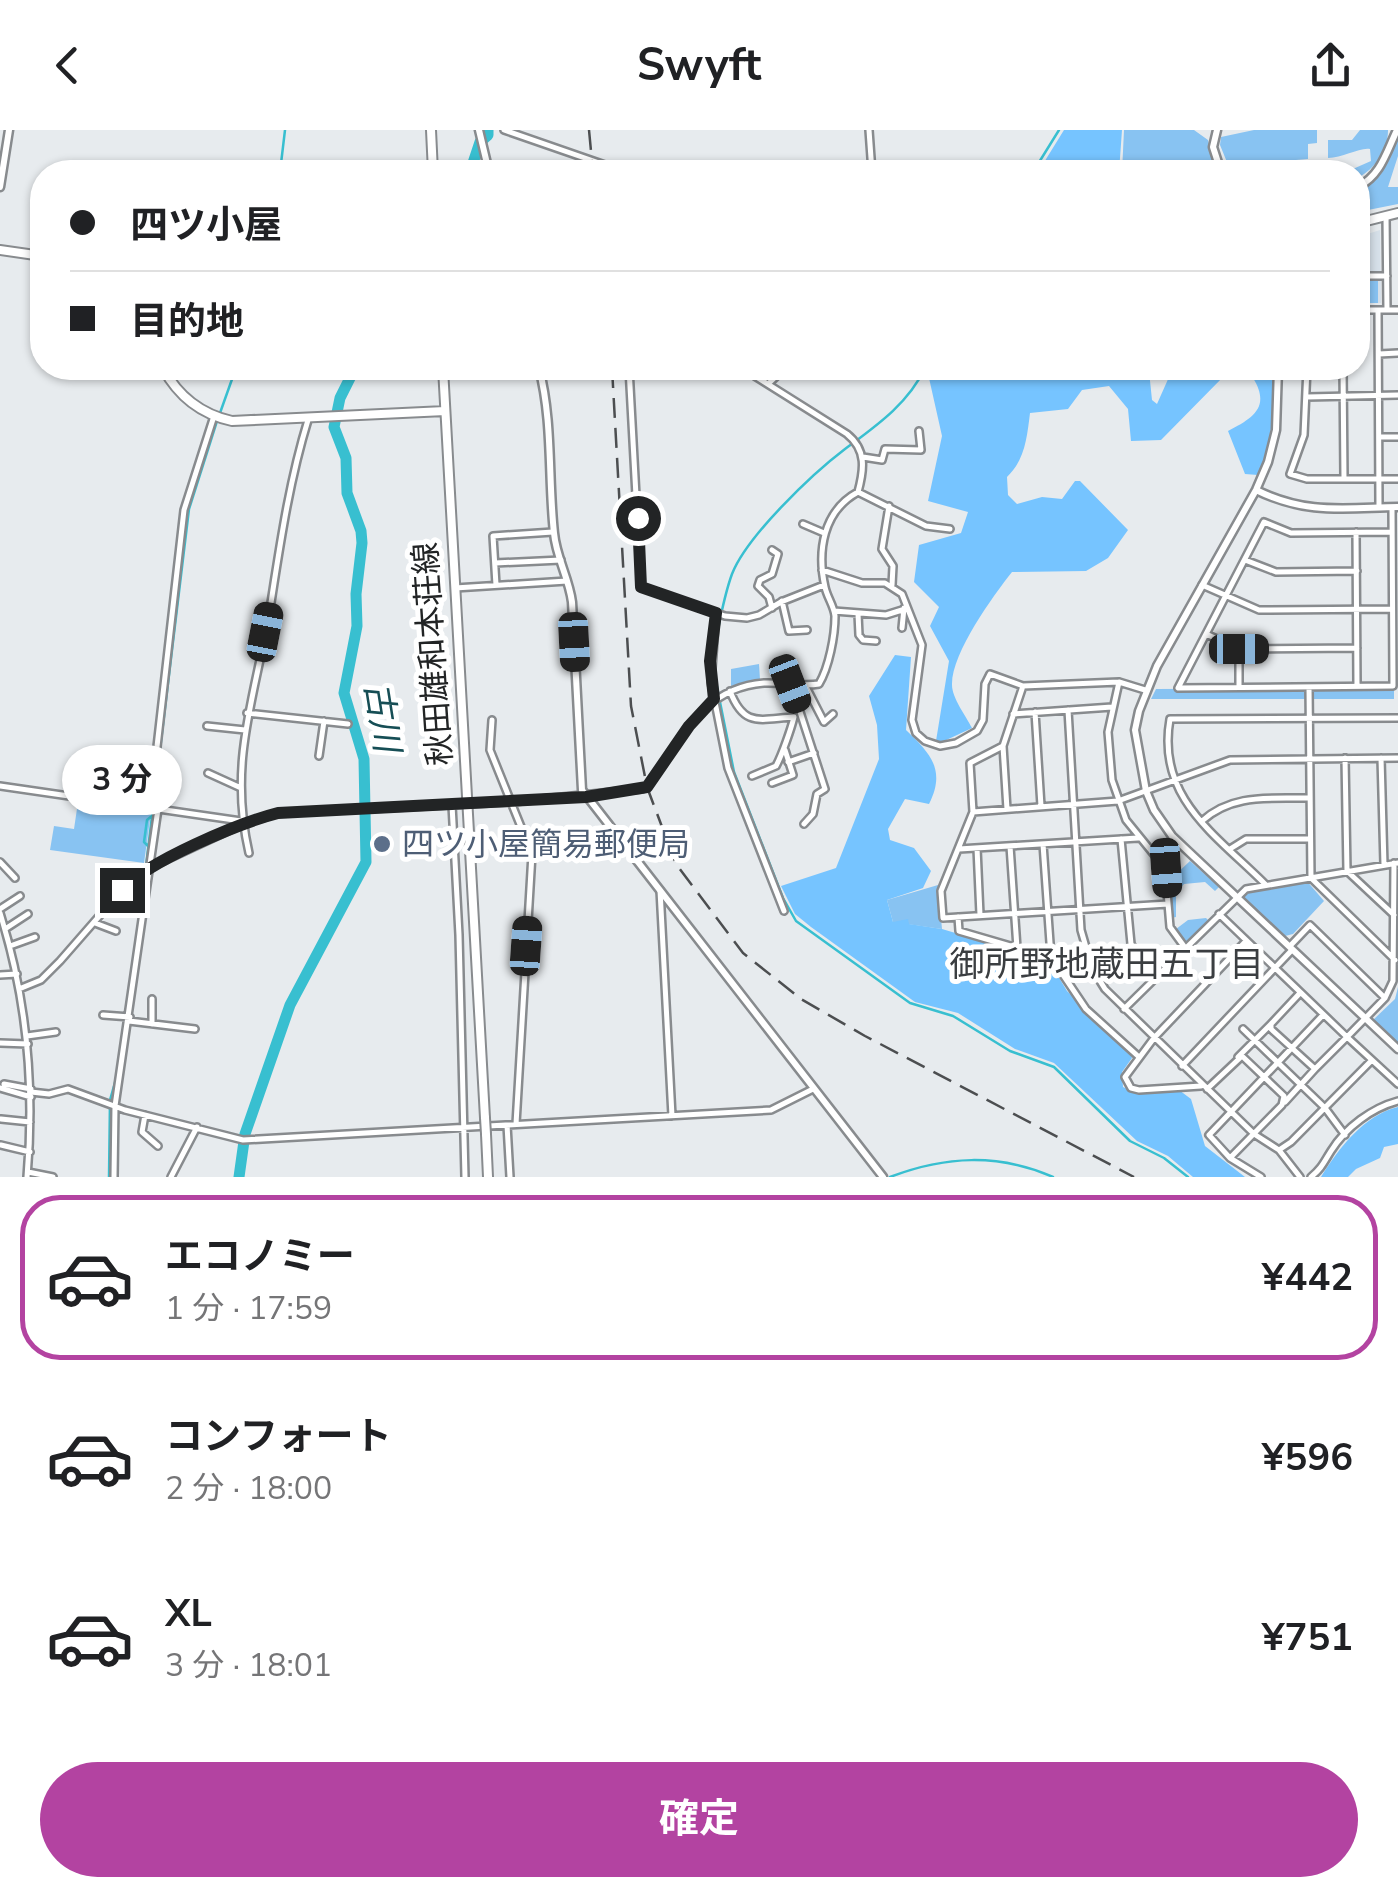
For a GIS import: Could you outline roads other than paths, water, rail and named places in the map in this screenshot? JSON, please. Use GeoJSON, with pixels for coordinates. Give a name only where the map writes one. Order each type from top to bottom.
{"type":"FeatureCollection","features":[{"type":"Feature","properties":{"kind":"main road"},"geometry":{"type":"LineString","coordinates":[[431,130],[432,160]]}},
{"type":"Feature","properties":{"kind":"main road"},"geometry":{"type":"LineString","coordinates":[[1370,219],[1398,213]]}},
{"type":"Feature","properties":{"kind":"main road"},"geometry":{"type":"LineString","coordinates":[[0,250],[30,254]]}},
{"type":"Feature","properties":{"kind":"main road"},"geometry":{"type":"LineString","coordinates":[[170,380],[200,410],[247,422],[445,412]]}},
{"type":"Feature","properties":{"kind":"main road","name":"秋田雄和本荘線"},"geometry":{"type":"LineString","coordinates":[[444,380],[488,1177]]}},
{"type":"Feature","properties":{"kind":"street"},"geometry":{"type":"LineString","coordinates":[[0,187],[8,130]]}},
{"type":"Feature","properties":{"kind":"street"},"geometry":{"type":"LineString","coordinates":[[504,130],[591,160]]}},
{"type":"Feature","properties":{"kind":"street"},"geometry":{"type":"LineString","coordinates":[[869,130],[871,160]]}},
{"type":"Feature","properties":{"kind":"street"},"geometry":{"type":"LineString","coordinates":[[1217,130],[1213,147],[1217,160]]}},
{"type":"Feature","properties":{"kind":"street"},"geometry":{"type":"LineString","coordinates":[[1370,179],[1382,165],[1397,130]]}},
{"type":"Feature","properties":{"kind":"street"},"geometry":{"type":"LineString","coordinates":[[479,132],[486,160]]}},
{"type":"Feature","properties":{"kind":"street"},"geometry":{"type":"LineString","coordinates":[[1386,216],[1387,310]]}},
{"type":"Feature","properties":{"kind":"street"},"geometry":{"type":"LineString","coordinates":[[1370,276],[1387,276]]}},
{"type":"Feature","properties":{"kind":"street"},"geometry":{"type":"LineString","coordinates":[[1370,310],[1398,310]]}},
{"type":"Feature","properties":{"kind":"street"},"geometry":{"type":"LineString","coordinates":[[1378,310],[1380,508]]}},
{"type":"Feature","properties":{"kind":"street"},"geometry":{"type":"LineString","coordinates":[[1379,354],[1398,353]]}},
{"type":"Feature","properties":{"kind":"street"},"geometry":{"type":"LineString","coordinates":[[541,380],[553,532],[570,581],[582,790],[883,1177]]}},
{"type":"Feature","properties":{"kind":"street"},"geometry":{"type":"LineString","coordinates":[[631,380],[641,587],[719,614],[747,618],[824,585]]}},
{"type":"Feature","properties":{"kind":"street"},"geometry":{"type":"LineString","coordinates":[[19,989],[41,980],[136,874],[242,822],[278,813],[586,797],[647,787],[689,726],[720,695],[762,683],[818,684],[825,674],[834,610],[822,570],[824,534],[837,508],[858,492],[863,457],[856,442],[762,380]]}},
{"type":"Feature","properties":{"kind":"street"},"geometry":{"type":"LineString","coordinates":[[768,384],[772,380]]}},
{"type":"Feature","properties":{"kind":"street"},"geometry":{"type":"LineString","coordinates":[[1278,380],[1275,442],[1256,490],[1145,690],[1135,730],[1138,760],[1154,810],[1172,836],[1398,1049]]}},
{"type":"Feature","properties":{"kind":"street"},"geometry":{"type":"LineString","coordinates":[[1307,380],[1304,435],[1290,474],[1307,479],[1398,479]]}},
{"type":"Feature","properties":{"kind":"street"},"geometry":{"type":"LineString","coordinates":[[1344,380],[1344,479]]}},
{"type":"Feature","properties":{"kind":"street"},"geometry":{"type":"LineString","coordinates":[[1308,397],[1398,395]]}},
{"type":"Feature","properties":{"kind":"street"},"geometry":{"type":"LineString","coordinates":[[114,1177],[112,1105],[147,869],[184,510],[216,417]]}},
{"type":"Feature","properties":{"kind":"street"},"geometry":{"type":"LineString","coordinates":[[250,853],[242,822],[241,788],[247,713],[295,461],[308,420]]}},
{"type":"Feature","properties":{"kind":"street"},"geometry":{"type":"LineString","coordinates":[[863,457],[882,460],[885,449],[921,450],[919,431]]}},
{"type":"Feature","properties":{"kind":"street"},"geometry":{"type":"LineString","coordinates":[[1379,437],[1398,437]]}},
{"type":"Feature","properties":{"kind":"street"},"geometry":{"type":"LineString","coordinates":[[1256,490],[1288,505],[1306,508],[1395,507],[1393,686],[1178,688],[1264,522],[1291,533],[1392,532]]}},
{"type":"Feature","properties":{"kind":"street"},"geometry":{"type":"LineString","coordinates":[[858,492],[926,526],[950,529]]}},
{"type":"Feature","properties":{"kind":"street"},"geometry":{"type":"LineString","coordinates":[[889,506],[882,549],[893,566],[892,585]]}},
{"type":"Feature","properties":{"kind":"street"},"geometry":{"type":"LineString","coordinates":[[803,524],[824,534]]}},
{"type":"Feature","properties":{"kind":"street"},"geometry":{"type":"LineString","coordinates":[[496,585],[493,536],[553,532]]}},
{"type":"Feature","properties":{"kind":"street"},"geometry":{"type":"LineString","coordinates":[[1356,532],[1357,686]]}},
{"type":"Feature","properties":{"kind":"street"},"geometry":{"type":"LineString","coordinates":[[772,550],[778,554],[772,574],[760,580],[758,586],[769,597],[772,608]]}},
{"type":"Feature","properties":{"kind":"street"},"geometry":{"type":"LineString","coordinates":[[494,563],[561,560]]}},
{"type":"Feature","properties":{"kind":"street"},"geometry":{"type":"LineString","coordinates":[[1245,560],[1276,572],[1357,571]]}},
{"type":"Feature","properties":{"kind":"street"},"geometry":{"type":"LineString","coordinates":[[822,570],[862,583],[892,585],[902,594],[902,628]]}},
{"type":"Feature","properties":{"kind":"street"},"geometry":{"type":"LineString","coordinates":[[455,588],[570,581]]}},
{"type":"Feature","properties":{"kind":"street"},"geometry":{"type":"LineString","coordinates":[[1202,586],[1259,610],[1392,609]]}},
{"type":"Feature","properties":{"kind":"street"},"geometry":{"type":"LineString","coordinates":[[782,601],[789,631],[807,630]]}},
{"type":"Feature","properties":{"kind":"street"},"geometry":{"type":"LineString","coordinates":[[904,608],[922,645],[912,720],[916,733],[925,742],[940,746],[956,743],[978,731],[990,674],[1023,686],[1119,682],[1145,690]]}},
{"type":"Feature","properties":{"kind":"street"},"geometry":{"type":"LineString","coordinates":[[834,610],[886,614],[904,608]]}},
{"type":"Feature","properties":{"kind":"street"},"geometry":{"type":"LineString","coordinates":[[719,614],[710,661],[720,695],[728,768],[784,910]]}},
{"type":"Feature","properties":{"kind":"street"},"geometry":{"type":"LineString","coordinates":[[858,614],[859,634],[863,640],[876,641]]}},
{"type":"Feature","properties":{"kind":"street"},"geometry":{"type":"LineString","coordinates":[[1206,634],[1239,649],[1357,648]]}},
{"type":"Feature","properties":{"kind":"street"},"geometry":{"type":"LineString","coordinates":[[1239,649],[1239,687]]}},
{"type":"Feature","properties":{"kind":"street"},"geometry":{"type":"LineString","coordinates":[[1119,682],[1112,707],[1108,759],[1118,800],[1138,838],[1166,868],[1170,928],[1186,949]]}},
{"type":"Feature","properties":{"kind":"street"},"geometry":{"type":"LineString","coordinates":[[790,684],[825,789],[817,794],[813,814],[804,824]]}},
{"type":"Feature","properties":{"kind":"street"},"geometry":{"type":"LineString","coordinates":[[805,684],[824,722],[833,714]]}},
{"type":"Feature","properties":{"kind":"street"},"geometry":{"type":"LineString","coordinates":[[1007,809],[1003,746],[1023,686]]}},
{"type":"Feature","properties":{"kind":"street"},"geometry":{"type":"LineString","coordinates":[[1309,686],[1311,878],[1395,960]]}},
{"type":"Feature","properties":{"kind":"street"},"geometry":{"type":"LineString","coordinates":[[720,695],[750,719],[794,718]]}},
{"type":"Feature","properties":{"kind":"street"},"geometry":{"type":"LineString","coordinates":[[1014,714],[1112,707]]}},
{"type":"Feature","properties":{"kind":"street"},"geometry":{"type":"LineString","coordinates":[[1068,710],[1081,930],[1092,968],[1124,1009],[1254,1134],[1279,1150],[1300,1177]]}},
{"type":"Feature","properties":{"kind":"street"},"geometry":{"type":"LineString","coordinates":[[1035,712],[1042,806]]}},
{"type":"Feature","properties":{"kind":"street"},"geometry":{"type":"LineString","coordinates":[[247,713],[348,724]]}},
{"type":"Feature","properties":{"kind":"street"},"geometry":{"type":"LineString","coordinates":[[752,776],[776,766],[786,733],[794,718],[802,713]]}},
{"type":"Feature","properties":{"kind":"street"},"geometry":{"type":"LineString","coordinates":[[1265,884],[1182,800],[1173,780],[1166,741],[1170,720],[1398,718]]}},
{"type":"Feature","properties":{"kind":"street"},"geometry":{"type":"LineString","coordinates":[[492,720],[490,750],[532,854],[516,1124]]}},
{"type":"Feature","properties":{"kind":"street"},"geometry":{"type":"LineString","coordinates":[[320,756],[324,721]]}},
{"type":"Feature","properties":{"kind":"street"},"geometry":{"type":"LineString","coordinates":[[207,726],[245,730]]}},
{"type":"Feature","properties":{"kind":"street"},"geometry":{"type":"LineString","coordinates":[[1003,746],[970,763],[974,812],[941,891],[944,918],[1168,904]]}},
{"type":"Feature","properties":{"kind":"street"},"geometry":{"type":"LineString","coordinates":[[772,783],[793,775],[784,747]]}},
{"type":"Feature","properties":{"kind":"street"},"geometry":{"type":"LineString","coordinates":[[788,762],[814,753]]}},
{"type":"Feature","properties":{"kind":"street"},"geometry":{"type":"LineString","coordinates":[[1346,758],[1347,872],[1395,916]]}},
{"type":"Feature","properties":{"kind":"street"},"geometry":{"type":"LineString","coordinates":[[1381,758],[1384,865]]}},
{"type":"Feature","properties":{"kind":"street"},"geometry":{"type":"LineString","coordinates":[[974,812],[1118,800],[1230,760],[1398,758]]}},
{"type":"Feature","properties":{"kind":"street"},"geometry":{"type":"LineString","coordinates":[[208,773],[241,788]]}},
{"type":"Feature","properties":{"kind":"street"},"geometry":{"type":"LineString","coordinates":[[0,786],[242,822]]}},
{"type":"Feature","properties":{"kind":"street"},"geometry":{"type":"LineString","coordinates":[[1202,822],[1218,807],[1232,802],[1310,798]]}},
{"type":"Feature","properties":{"kind":"street"},"geometry":{"type":"LineString","coordinates":[[452,805],[465,1177]]}},
{"type":"Feature","properties":{"kind":"street"},"geometry":{"type":"LineString","coordinates":[[959,849],[1138,838]]}},
{"type":"Feature","properties":{"kind":"street"},"geometry":{"type":"LineString","coordinates":[[1121,839],[1131,944],[1155,979]]}},
{"type":"Feature","properties":{"kind":"street"},"geometry":{"type":"LineString","coordinates":[[1230,849],[1246,839],[1310,839]]}},
{"type":"Feature","properties":{"kind":"street"},"geometry":{"type":"LineString","coordinates":[[1043,844],[1051,958],[1086,1009],[1139,1057]]}},
{"type":"Feature","properties":{"kind":"street"},"geometry":{"type":"LineString","coordinates":[[1010,846],[1016,948]]}},
{"type":"Feature","properties":{"kind":"street"},"geometry":{"type":"LineString","coordinates":[[977,848],[980,916]]}},
{"type":"Feature","properties":{"kind":"street"},"geometry":{"type":"LineString","coordinates":[[0,862],[15,878]]}},
{"type":"Feature","properties":{"kind":"street"},"geometry":{"type":"LineString","coordinates":[[1124,1009],[1246,889],[1396,863],[1395,960],[1393,981],[1385,998],[1230,1158]]}},
{"type":"Feature","properties":{"kind":"street"},"geometry":{"type":"LineString","coordinates":[[660,887],[672,1116]]}},
{"type":"Feature","properties":{"kind":"street"},"geometry":{"type":"LineString","coordinates":[[20,896],[0,911],[17,974],[28,1044],[28,1174],[54,1177]]}},
{"type":"Feature","properties":{"kind":"street"},"geometry":{"type":"LineString","coordinates":[[5,929],[28,914]]}},
{"type":"Feature","properties":{"kind":"street"},"geometry":{"type":"LineString","coordinates":[[1219,914],[1398,1084]]}},
{"type":"Feature","properties":{"kind":"street"},"geometry":{"type":"LineString","coordinates":[[958,917],[959,931],[1051,958]]}},
{"type":"Feature","properties":{"kind":"street"},"geometry":{"type":"LineString","coordinates":[[95,923],[116,931]]}},
{"type":"Feature","properties":{"kind":"street"},"geometry":{"type":"LineString","coordinates":[[1182,1066],[1310,925],[1385,998]]}},
{"type":"Feature","properties":{"kind":"street"},"geometry":{"type":"LineString","coordinates":[[10,946],[35,937]]}},
{"type":"Feature","properties":{"kind":"street"},"geometry":{"type":"LineString","coordinates":[[1246,941],[1139,1057],[1126,1078],[1132,1088],[1205,1088],[1300,993]]}},
{"type":"Feature","properties":{"kind":"street"},"geometry":{"type":"LineString","coordinates":[[0,975],[17,974]]}},
{"type":"Feature","properties":{"kind":"street"},"geometry":{"type":"LineString","coordinates":[[152,999],[152,1024]]}},
{"type":"Feature","properties":{"kind":"street"},"geometry":{"type":"LineString","coordinates":[[103,1015],[195,1029]]}},
{"type":"Feature","properties":{"kind":"street"},"geometry":{"type":"LineString","coordinates":[[1261,1177],[1230,1158],[1209,1135],[1323,1015]]}},
{"type":"Feature","properties":{"kind":"street"},"geometry":{"type":"LineString","coordinates":[[1271,1024],[1271,1029],[1315,1069]]}},
{"type":"Feature","properties":{"kind":"street"},"geometry":{"type":"LineString","coordinates":[[1243,1028],[1325,1108],[1345,1135]]}},
{"type":"Feature","properties":{"kind":"street"},"geometry":{"type":"LineString","coordinates":[[27,1036],[56,1032]]}},
{"type":"Feature","properties":{"kind":"street"},"geometry":{"type":"LineString","coordinates":[[0,1044],[28,1044]]}},
{"type":"Feature","properties":{"kind":"street"},"geometry":{"type":"LineString","coordinates":[[1237,1058],[1246,1058],[1284,1096],[1285,1102]]}},
{"type":"Feature","properties":{"kind":"street"},"geometry":{"type":"LineString","coordinates":[[1279,1150],[1371,1060]]}},
{"type":"Feature","properties":{"kind":"street"},"geometry":{"type":"LineString","coordinates":[[2,1086],[49,1094],[68,1089],[112,1105],[243,1140],[771,1110],[814,1089]]}},
{"type":"Feature","properties":{"kind":"street"},"geometry":{"type":"LineString","coordinates":[[1311,1177],[1324,1166],[1345,1135],[1379,1106],[1398,1101]]}},
{"type":"Feature","properties":{"kind":"street"},"geometry":{"type":"LineString","coordinates":[[145,1114],[142,1132],[158,1146]]}},
{"type":"Feature","properties":{"kind":"street"},"geometry":{"type":"LineString","coordinates":[[1,1119],[30,1122]]}},
{"type":"Feature","properties":{"kind":"street"},"geometry":{"type":"LineString","coordinates":[[506,1124],[510,1177]]}},
{"type":"Feature","properties":{"kind":"street"},"geometry":{"type":"LineString","coordinates":[[172,1177],[196,1127]]}},
{"type":"Feature","properties":{"kind":"street"},"geometry":{"type":"LineString","coordinates":[[0,1145],[30,1152]]}},
{"type":"Feature","properties":{"kind":"waterway"},"geometry":{"type":"LineString","coordinates":[[281,160],[285,130]]}},
{"type":"Feature","properties":{"kind":"waterway","name":"古川"},"geometry":{"type":"LineString","coordinates":[[474,160],[488,130]]}},
{"type":"Feature","properties":{"kind":"waterway"},"geometry":{"type":"LineString","coordinates":[[1040,160],[1059,130]]}},
{"type":"Feature","properties":{"kind":"waterway"},"geometry":{"type":"LineString","coordinates":[[220,413],[232,380]]}},
{"type":"Feature","properties":{"kind":"waterway","name":"古川"},"geometry":{"type":"LineString","coordinates":[[239,1177],[245,1134],[290,1005],[366,862],[364,759],[344,693],[357,626],[362,543],[347,493],[346,458],[334,427],[340,398],[349,380]]}},
{"type":"Feature","properties":{"kind":"waterway"},"geometry":{"type":"LineString","coordinates":[[717,634],[732,574],[751,542],[816,474],[879,423],[919,380]]}},
{"type":"Feature","properties":{"kind":"waterway"},"geometry":{"type":"LineString","coordinates":[[146,866],[189,509],[217,421]]}},
{"type":"Feature","properties":{"kind":"waterway"},"geometry":{"type":"LineString","coordinates":[[714,672],[734,772],[783,898],[796,921],[910,1003],[953,1016],[1010,1051],[1054,1067],[1130,1141],[1164,1158],[1188,1177]]}},
{"type":"Feature","properties":{"kind":"waterway"},"geometry":{"type":"LineString","coordinates":[[149,847],[144,842],[147,820],[153,815]]}},
{"type":"Feature","properties":{"kind":"waterway"},"geometry":{"type":"LineString","coordinates":[[138,930],[145,874]]}},
{"type":"Feature","properties":{"kind":"waterway"},"geometry":{"type":"LineString","coordinates":[[109,1177],[110,1100],[118,1072]]}},
{"type":"Feature","properties":{"kind":"waterway"},"geometry":{"type":"LineString","coordinates":[[890,1177],[931,1165],[971,1160],[1012,1164],[1053,1177]]}},
{"type":"Feature","properties":{"kind":"railway"},"geometry":{"type":"LineString","coordinates":[[589,130],[592,160]]}},
{"type":"Feature","properties":{"kind":"railway"},"geometry":{"type":"LineString","coordinates":[[613,380],[631,706],[647,787],[676,864],[743,953],[801,999],[1134,1177]]}},
{"type":"Feature","properties":{"kind":"place","name":"四ツ小屋簡易郵便局"},"geometry":{"type":"Point","coordinates":[382,844]}},
{"type":"Feature","properties":{"kind":"district","name":"御所野地蔵田五丁目"},"geometry":{"type":"Point","coordinates":[1107,964]}}]}
